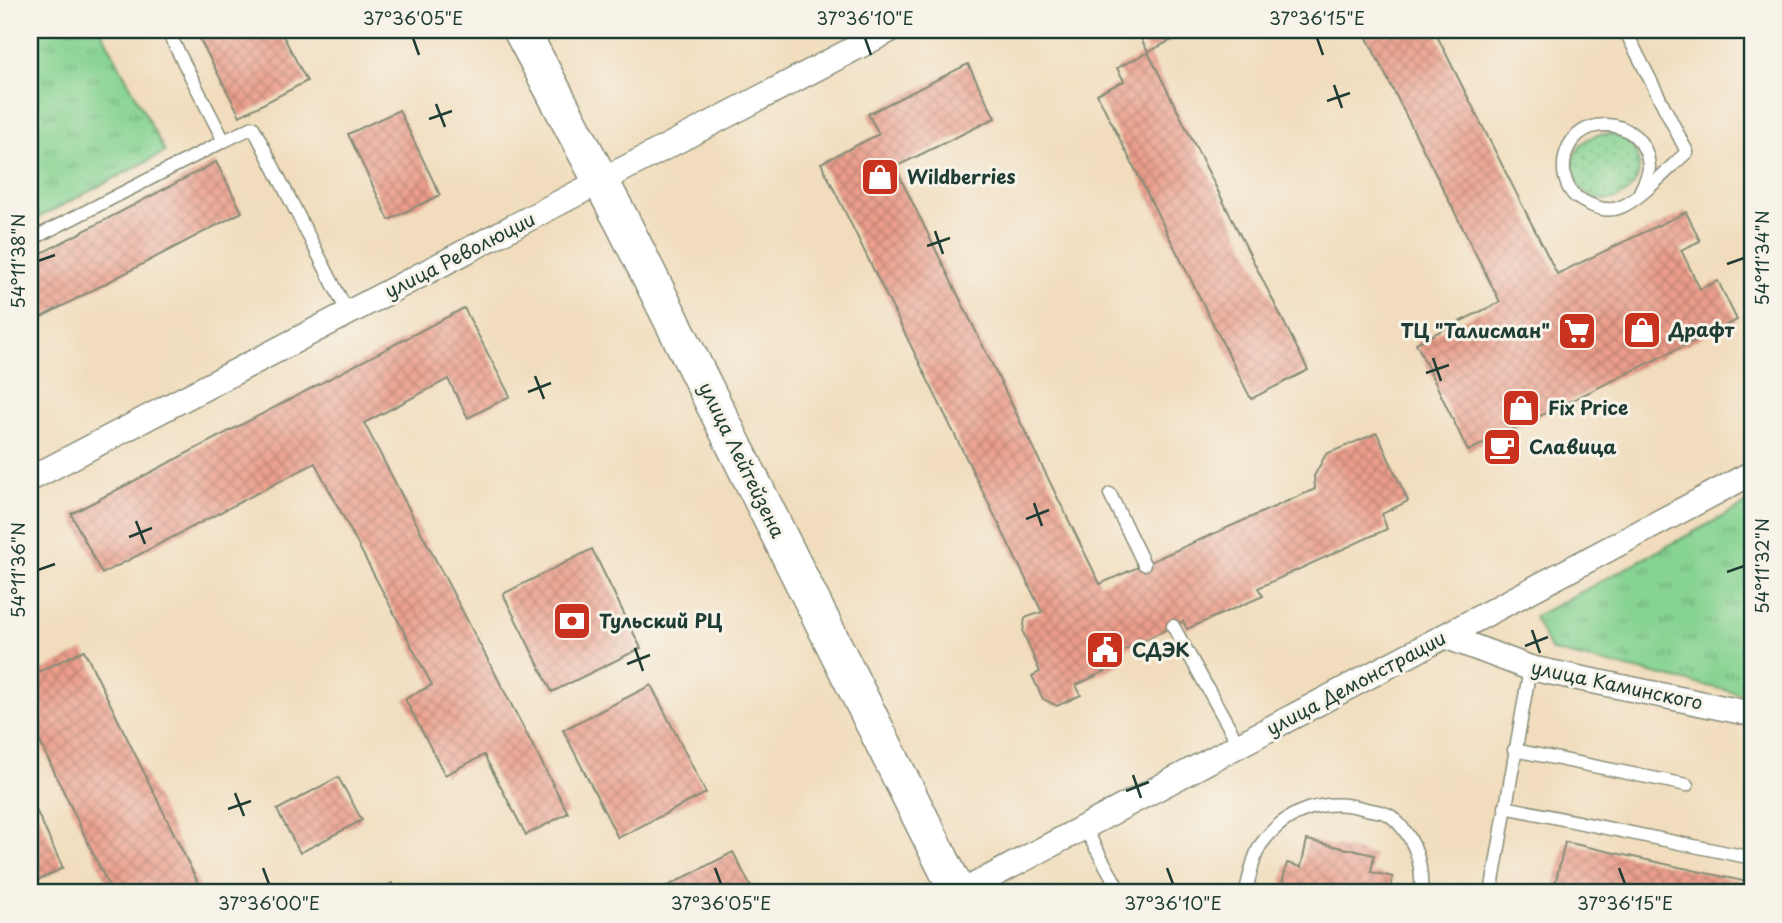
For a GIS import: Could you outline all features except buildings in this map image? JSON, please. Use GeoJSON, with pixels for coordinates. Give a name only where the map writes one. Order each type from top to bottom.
{"type":"FeatureCollection","features":[{"type":"Feature","properties":{"kind":"street","name":"улица Лейтейзена"},"geometry":{"type":"LineString","coordinates":[[521,30],[601,182],[959,893]]}},
{"type":"Feature","properties":{"kind":"street","name":"улица Революции"},"geometry":{"type":"LineString","coordinates":[[30,479],[890,30]]}},
{"type":"Feature","properties":{"kind":"street","name":"улица Демонстрации"},"geometry":{"type":"LineString","coordinates":[[959,893],[1752,473]]}},
{"type":"Feature","properties":{"kind":"street","name":"улица Каминского"},"geometry":{"type":"LineString","coordinates":[[1445,636],[1530,667],[1752,714]]}},
{"type":"Feature","properties":{"kind":"lane"},"geometry":{"type":"LineString","coordinates":[[167,30],[224,141]]}},
{"type":"Feature","properties":{"kind":"lane"},"geometry":{"type":"LineString","coordinates":[[1626,30],[1687,152],[1640,192],[1621,207],[1596,209],[1575,197],[1563,176],[1565,151],[1579,131],[1602,123],[1615,125],[1626,128],[1644,145],[1649,169],[1640,192]]}},
{"type":"Feature","properties":{"kind":"lane"},"geometry":{"type":"LineString","coordinates":[[30,240],[253,127],[348,313]]}},
{"type":"Feature","properties":{"kind":"lane"},"geometry":{"type":"LineString","coordinates":[[1110,494],[1144,565]]}},
{"type":"Feature","properties":{"kind":"lane"},"geometry":{"type":"LineString","coordinates":[[1173,626],[1240,745]]}},
{"type":"Feature","properties":{"kind":"lane"},"geometry":{"type":"LineString","coordinates":[[1491,893],[1530,667]]}},
{"type":"Feature","properties":{"kind":"lane"},"geometry":{"type":"LineString","coordinates":[[1514,750],[1687,785]]}},
{"type":"Feature","properties":{"kind":"lane"},"geometry":{"type":"LineString","coordinates":[[1245,893],[1261,844],[1290,816],[1321,804],[1350,803],[1389,814],[1405,832],[1419,854],[1422,893]]}},
{"type":"Feature","properties":{"kind":"lane"},"geometry":{"type":"LineString","coordinates":[[1505,807],[1752,858]]}},
{"type":"Feature","properties":{"kind":"lane"},"geometry":{"type":"LineString","coordinates":[[1084,827],[1121,893]]}},
{"type":"Feature","properties":{"kind":"green space"},"geometry":{"type":"Polygon","coordinates":[[[30,30],[101,30],[165,152],[30,222],[30,30]]]}},
{"type":"Feature","properties":{"kind":"green space"},"geometry":{"type":"Polygon","coordinates":[[[1600,134],[1612,134],[1624,139],[1634,149],[1639,167],[1637,180],[1624,195],[1612,200],[1600,200],[1588,195],[1578,185],[1573,173],[1573,161],[1578,149],[1588,139],[1600,134]]]}},
{"type":"Feature","properties":{"kind":"green space"},"geometry":{"type":"Polygon","coordinates":[[[1752,501],[1752,696],[1551,651],[1534,617],[1752,501]]]}},
{"type":"Feature","properties":{"kind":"place","name":"Wildberries"},"geometry":{"type":"Point","coordinates":[880,177]}},
{"type":"Feature","properties":{"kind":"place","name":"Драфт"},"geometry":{"type":"Point","coordinates":[1642,330]}},
{"type":"Feature","properties":{"kind":"place","name":"ТЦ \"Талисман\""},"geometry":{"type":"Point","coordinates":[1577,331]}},
{"type":"Feature","properties":{"kind":"place","name":"Fix Price"},"geometry":{"type":"Point","coordinates":[1521,408]}},
{"type":"Feature","properties":{"kind":"place","name":"Славица"},"geometry":{"type":"Point","coordinates":[1502,447]}},
{"type":"Feature","properties":{"kind":"place","name":"Тульский РЦ"},"geometry":{"type":"Point","coordinates":[572,621]}},
{"type":"Feature","properties":{"kind":"place","name":"СДЭК"},"geometry":{"type":"Point","coordinates":[1105,650]}}]}
